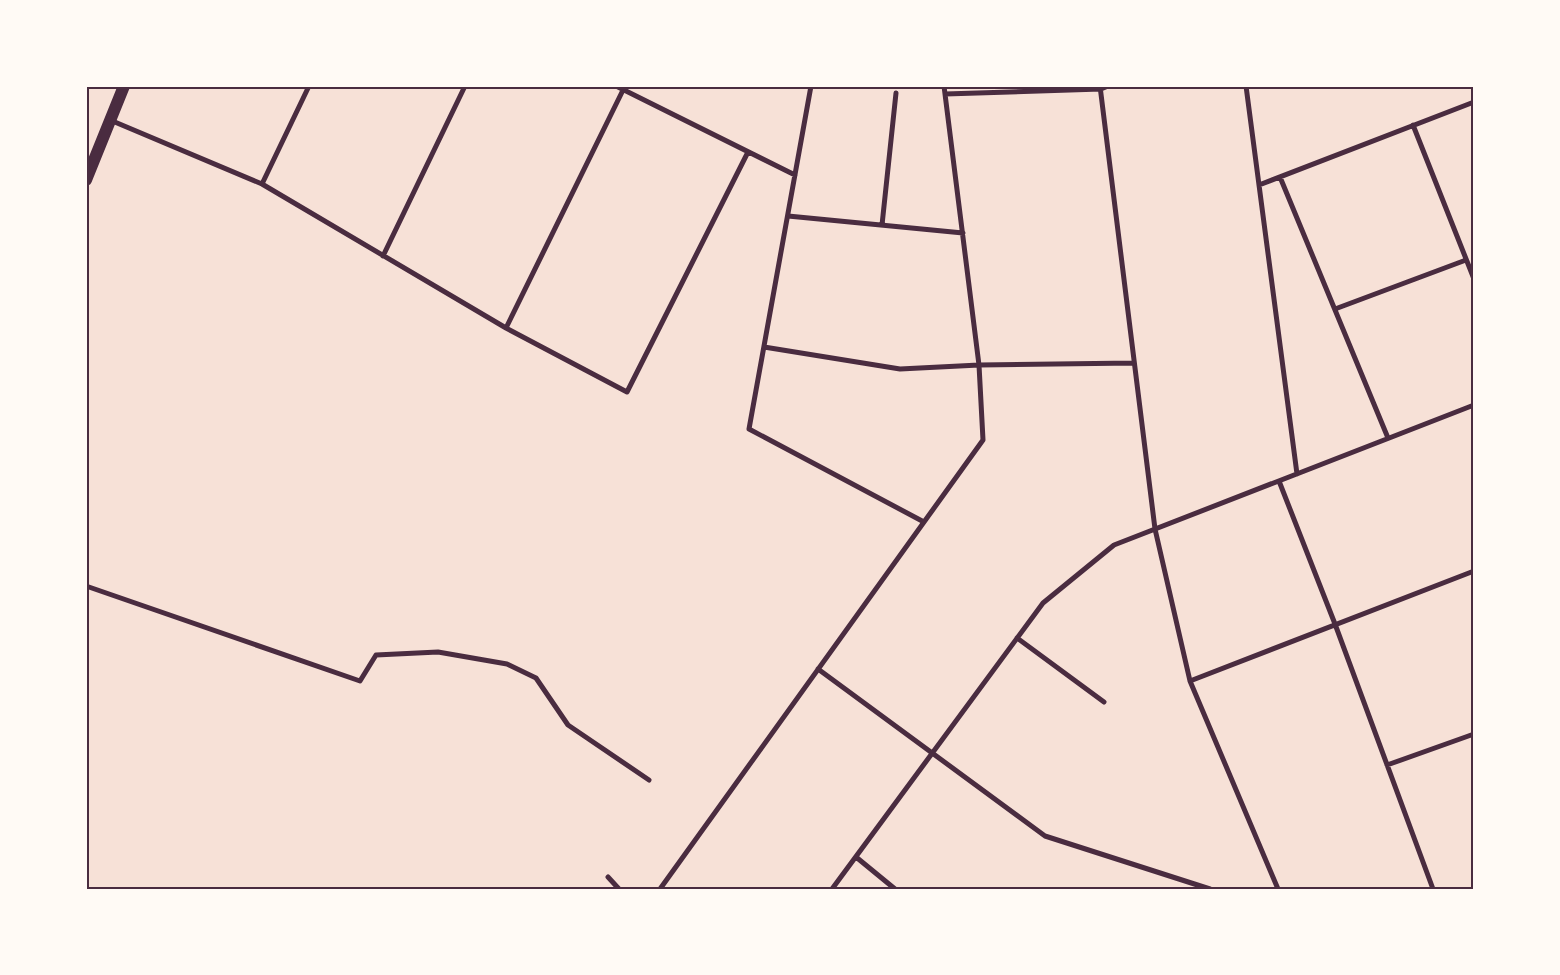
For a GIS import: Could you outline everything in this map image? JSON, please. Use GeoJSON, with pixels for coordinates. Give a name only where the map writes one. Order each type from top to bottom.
{"type":"FeatureCollection","features":[{"type":"Feature","properties":{"kind":"main road"},"geometry":{"type":"LineString","coordinates":[[86,180],[109,119],[124,86]]}},
{"type":"Feature","properties":{"kind":"street"},"geometry":{"type":"LineString","coordinates":[[262,184],[309,86]]}},
{"type":"Feature","properties":{"kind":"street"},"geometry":{"type":"LineString","coordinates":[[383,256],[465,86]]}},
{"type":"Feature","properties":{"kind":"street"},"geometry":{"type":"LineString","coordinates":[[616,86],[624,88],[795,175]]}},
{"type":"Feature","properties":{"kind":"street"},"geometry":{"type":"LineString","coordinates":[[811,86],[749,429],[924,522]]}},
{"type":"Feature","properties":{"kind":"street"},"geometry":{"type":"LineString","coordinates":[[660,889],[983,440],[980,365],[944,86]]}},
{"type":"Feature","properties":{"kind":"street"},"geometry":{"type":"LineString","coordinates":[[945,94],[1100,88],[1108,86]]}},
{"type":"Feature","properties":{"kind":"street"},"geometry":{"type":"LineString","coordinates":[[1246,86],[1297,474]]}},
{"type":"Feature","properties":{"kind":"street"},"geometry":{"type":"LineString","coordinates":[[506,328],[624,88]]}},
{"type":"Feature","properties":{"kind":"street"},"geometry":{"type":"LineString","coordinates":[[1100,88],[1155,529],[1190,681],[1278,889]]}},
{"type":"Feature","properties":{"kind":"street"},"geometry":{"type":"LineString","coordinates":[[882,225],[896,93]]}},
{"type":"Feature","properties":{"kind":"street"},"geometry":{"type":"LineString","coordinates":[[1259,185],[1474,102]]}},
{"type":"Feature","properties":{"kind":"street"},"geometry":{"type":"LineString","coordinates":[[109,119],[262,184],[506,328],[627,392],[748,152]]}},
{"type":"Feature","properties":{"kind":"street"},"geometry":{"type":"LineString","coordinates":[[1413,125],[1474,279]]}},
{"type":"Feature","properties":{"kind":"street"},"geometry":{"type":"LineString","coordinates":[[1280,177],[1388,438]]}},
{"type":"Feature","properties":{"kind":"street"},"geometry":{"type":"LineString","coordinates":[[788,216],[963,233]]}},
{"type":"Feature","properties":{"kind":"street"},"geometry":{"type":"LineString","coordinates":[[1335,309],[1466,260]]}},
{"type":"Feature","properties":{"kind":"street"},"geometry":{"type":"LineString","coordinates":[[764,347],[900,369],[980,365],[1134,363]]}},
{"type":"Feature","properties":{"kind":"street"},"geometry":{"type":"LineString","coordinates":[[832,889],[1043,603],[1114,545],[1474,405]]}},
{"type":"Feature","properties":{"kind":"street"},"geometry":{"type":"LineString","coordinates":[[1279,481],[1335,624],[1433,889]]}},
{"type":"Feature","properties":{"kind":"street"},"geometry":{"type":"LineString","coordinates":[[1190,681],[1474,571]]}},
{"type":"Feature","properties":{"kind":"street"},"geometry":{"type":"LineString","coordinates":[[86,586],[360,681],[376,655],[438,652],[506,664],[536,678],[568,725],[649,780]]}},
{"type":"Feature","properties":{"kind":"street"},"geometry":{"type":"LineString","coordinates":[[1017,638],[1104,702]]}},
{"type":"Feature","properties":{"kind":"street"},"geometry":{"type":"LineString","coordinates":[[818,669],[1044,836],[1210,889]]}},
{"type":"Feature","properties":{"kind":"street"},"geometry":{"type":"LineString","coordinates":[[1387,765],[1474,734]]}},
{"type":"Feature","properties":{"kind":"street"},"geometry":{"type":"LineString","coordinates":[[856,857],[895,889]]}},
{"type":"Feature","properties":{"kind":"street"},"geometry":{"type":"LineString","coordinates":[[608,877],[619,889]]}}]}
